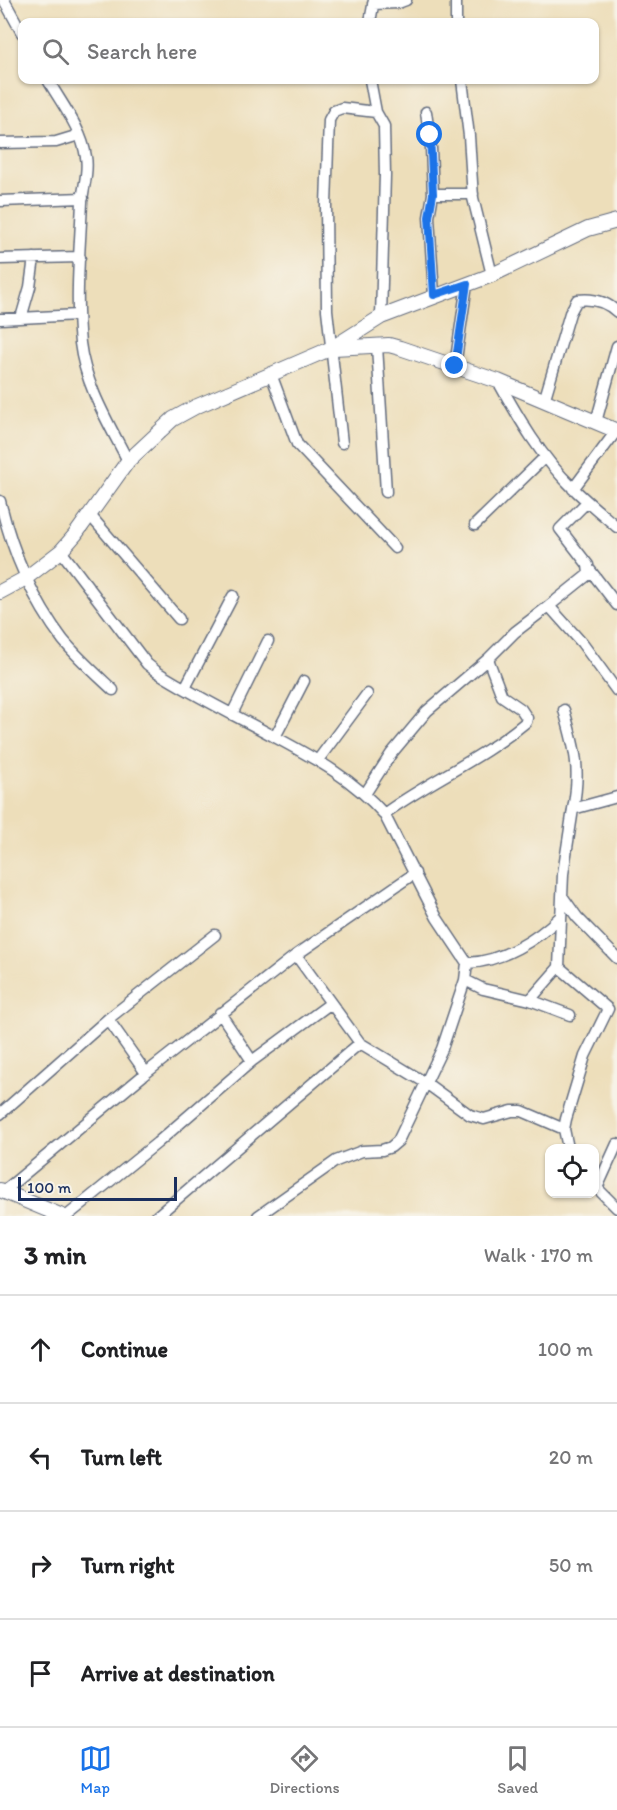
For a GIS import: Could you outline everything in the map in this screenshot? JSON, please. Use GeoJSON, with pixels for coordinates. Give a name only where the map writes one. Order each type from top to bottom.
{"type":"FeatureCollection","features":[{"type":"Feature","properties":{"kind":"street"},"geometry":{"type":"LineString","coordinates":[[4,0],[18,26]]}},
{"type":"Feature","properties":{"kind":"street"},"geometry":{"type":"LineString","coordinates":[[371,18],[374,2],[398,3],[406,0]]}},
{"type":"Feature","properties":{"kind":"street"},"geometry":{"type":"LineString","coordinates":[[456,0],[456,18]]}},
{"type":"Feature","properties":{"kind":"street"},"geometry":{"type":"LineString","coordinates":[[50,84],[79,135],[87,158],[82,198],[78,315],[80,345],[87,373],[128,461]]}},
{"type":"Feature","properties":{"kind":"street"},"geometry":{"type":"LineString","coordinates":[[371,84],[376,112],[384,126],[381,317]]}},
{"type":"Feature","properties":{"kind":"street"},"geometry":{"type":"LineString","coordinates":[[462,84],[473,194],[482,240],[492,274]]}},
{"type":"Feature","properties":{"kind":"street"},"geometry":{"type":"LineString","coordinates":[[342,443],[327,310],[326,205],[329,120],[334,111],[342,108],[376,112]]}},
{"type":"Feature","properties":{"kind":"street"},"geometry":{"type":"LineString","coordinates":[[426,112],[431,148],[433,194],[429,217],[434,295]]}},
{"type":"Feature","properties":{"kind":"street"},"geometry":{"type":"LineString","coordinates":[[0,143],[56,142],[79,135]]}},
{"type":"Feature","properties":{"kind":"street"},"geometry":{"type":"LineString","coordinates":[[433,194],[473,194]]}},
{"type":"Feature","properties":{"kind":"street"},"geometry":{"type":"LineString","coordinates":[[0,201],[82,198]]}},
{"type":"Feature","properties":{"kind":"street"},"geometry":{"type":"LineString","coordinates":[[0,592],[26,578],[61,551],[128,461],[172,419],[332,348],[381,317],[492,274],[588,229],[617,221]]}},
{"type":"Feature","properties":{"kind":"street"},"geometry":{"type":"LineString","coordinates":[[0,259],[80,257]]}},
{"type":"Feature","properties":{"kind":"street"},"geometry":{"type":"LineString","coordinates":[[21,318],[30,287],[34,258]]}},
{"type":"Feature","properties":{"kind":"street"},"geometry":{"type":"LineString","coordinates":[[455,366],[467,284]]}},
{"type":"Feature","properties":{"kind":"street"},"geometry":{"type":"LineString","coordinates":[[544,401],[570,313],[577,300],[588,298],[602,302],[617,312]]}},
{"type":"Feature","properties":{"kind":"street"},"geometry":{"type":"LineString","coordinates":[[0,319],[78,315]]}},
{"type":"Feature","properties":{"kind":"street"},"geometry":{"type":"LineString","coordinates":[[332,348],[377,346],[400,348],[498,381],[617,430],[573,489]]}},
{"type":"Feature","properties":{"kind":"street"},"geometry":{"type":"LineString","coordinates":[[377,346],[386,492]]}},
{"type":"Feature","properties":{"kind":"street"},"geometry":{"type":"LineString","coordinates":[[596,422],[617,346]]}},
{"type":"Feature","properties":{"kind":"street"},"geometry":{"type":"LineString","coordinates":[[271,374],[297,444],[395,548]]}},
{"type":"Feature","properties":{"kind":"street"},"geometry":{"type":"LineString","coordinates":[[498,381],[518,418],[545,457],[573,489],[617,527]]}},
{"type":"Feature","properties":{"kind":"street"},"geometry":{"type":"LineString","coordinates":[[475,525],[545,457]]}},
{"type":"Feature","properties":{"kind":"street"},"geometry":{"type":"LineString","coordinates":[[0,501],[9,538],[26,578],[63,640],[113,690]]}},
{"type":"Feature","properties":{"kind":"street"},"geometry":{"type":"LineString","coordinates":[[587,502],[560,529],[617,604]]}},
{"type":"Feature","properties":{"kind":"street"},"geometry":{"type":"LineString","coordinates":[[89,514],[179,619]]}},
{"type":"Feature","properties":{"kind":"street"},"geometry":{"type":"LineString","coordinates":[[61,551],[147,664],[157,672],[318,760],[345,777],[365,794],[384,814],[437,918],[467,963],[465,980],[442,1049],[399,1141],[382,1150],[362,1150],[336,1161],[258,1216]]}},
{"type":"Feature","properties":{"kind":"street"},"geometry":{"type":"LineString","coordinates":[[365,794],[391,754],[421,718],[515,632],[589,574],[590,570]]}},
{"type":"Feature","properties":{"kind":"street"},"geometry":{"type":"LineString","coordinates":[[185,688],[233,596]]}},
{"type":"Feature","properties":{"kind":"street"},"geometry":{"type":"LineString","coordinates":[[549,606],[582,643],[617,691]]}},
{"type":"Feature","properties":{"kind":"street"},"geometry":{"type":"LineString","coordinates":[[232,714],[268,641]]}},
{"type":"Feature","properties":{"kind":"street"},"geometry":{"type":"LineString","coordinates":[[384,814],[505,740],[526,722],[527,718],[521,709],[502,696],[488,659]]}},
{"type":"Feature","properties":{"kind":"street"},"geometry":{"type":"LineString","coordinates":[[275,737],[304,681]]}},
{"type":"Feature","properties":{"kind":"street"},"geometry":{"type":"LineString","coordinates":[[318,760],[367,694]]}},
{"type":"Feature","properties":{"kind":"street"},"geometry":{"type":"LineString","coordinates":[[530,1000],[559,967],[563,874],[578,770],[573,740],[564,710]]}},
{"type":"Feature","properties":{"kind":"street"},"geometry":{"type":"LineString","coordinates":[[573,809],[617,797]]}},
{"type":"Feature","properties":{"kind":"street"},"geometry":{"type":"LineString","coordinates":[[62,1216],[2,1191],[220,1013],[296,955],[415,873]]}},
{"type":"Feature","properties":{"kind":"street"},"geometry":{"type":"LineString","coordinates":[[562,896],[577,917],[617,958]]}},
{"type":"Feature","properties":{"kind":"street"},"geometry":{"type":"LineString","coordinates":[[467,963],[491,960],[520,946],[551,926],[561,916]]}},
{"type":"Feature","properties":{"kind":"street"},"geometry":{"type":"LineString","coordinates":[[0,1114],[108,1019],[215,935]]}},
{"type":"Feature","properties":{"kind":"street"},"geometry":{"type":"LineString","coordinates":[[296,955],[360,1042],[426,1083],[476,1118],[484,1119],[512,1110],[522,1111],[564,1129]]}},
{"type":"Feature","properties":{"kind":"street"},"geometry":{"type":"LineString","coordinates":[[559,967],[613,1013],[585,1056],[564,1129],[567,1144]]}},
{"type":"Feature","properties":{"kind":"street"},"geometry":{"type":"LineString","coordinates":[[465,980],[483,989],[530,1000],[570,1015]]}},
{"type":"Feature","properties":{"kind":"street"},"geometry":{"type":"LineString","coordinates":[[68,1216],[252,1061],[331,1003]]}},
{"type":"Feature","properties":{"kind":"street"},"geometry":{"type":"LineString","coordinates":[[220,1013],[252,1061]]}},
{"type":"Feature","properties":{"kind":"street"},"geometry":{"type":"LineString","coordinates":[[108,1019],[146,1073]]}},
{"type":"Feature","properties":{"kind":"street"},"geometry":{"type":"LineString","coordinates":[[157,1216],[244,1139],[360,1042]]}},
{"type":"Feature","properties":{"kind":"street"},"geometry":{"type":"LineString","coordinates":[[599,1180],[617,1144]]}},
{"type":"Feature","properties":{"kind":"street"},"geometry":{"type":"LineString","coordinates":[[599,1189],[617,1208]]}},
{"type":"Feature","properties":{"kind":"route"},"geometry":{"type":"LineString","coordinates":[[430,135],[433,194],[429,217],[434,295],[467,284],[455,366]]}}]}
